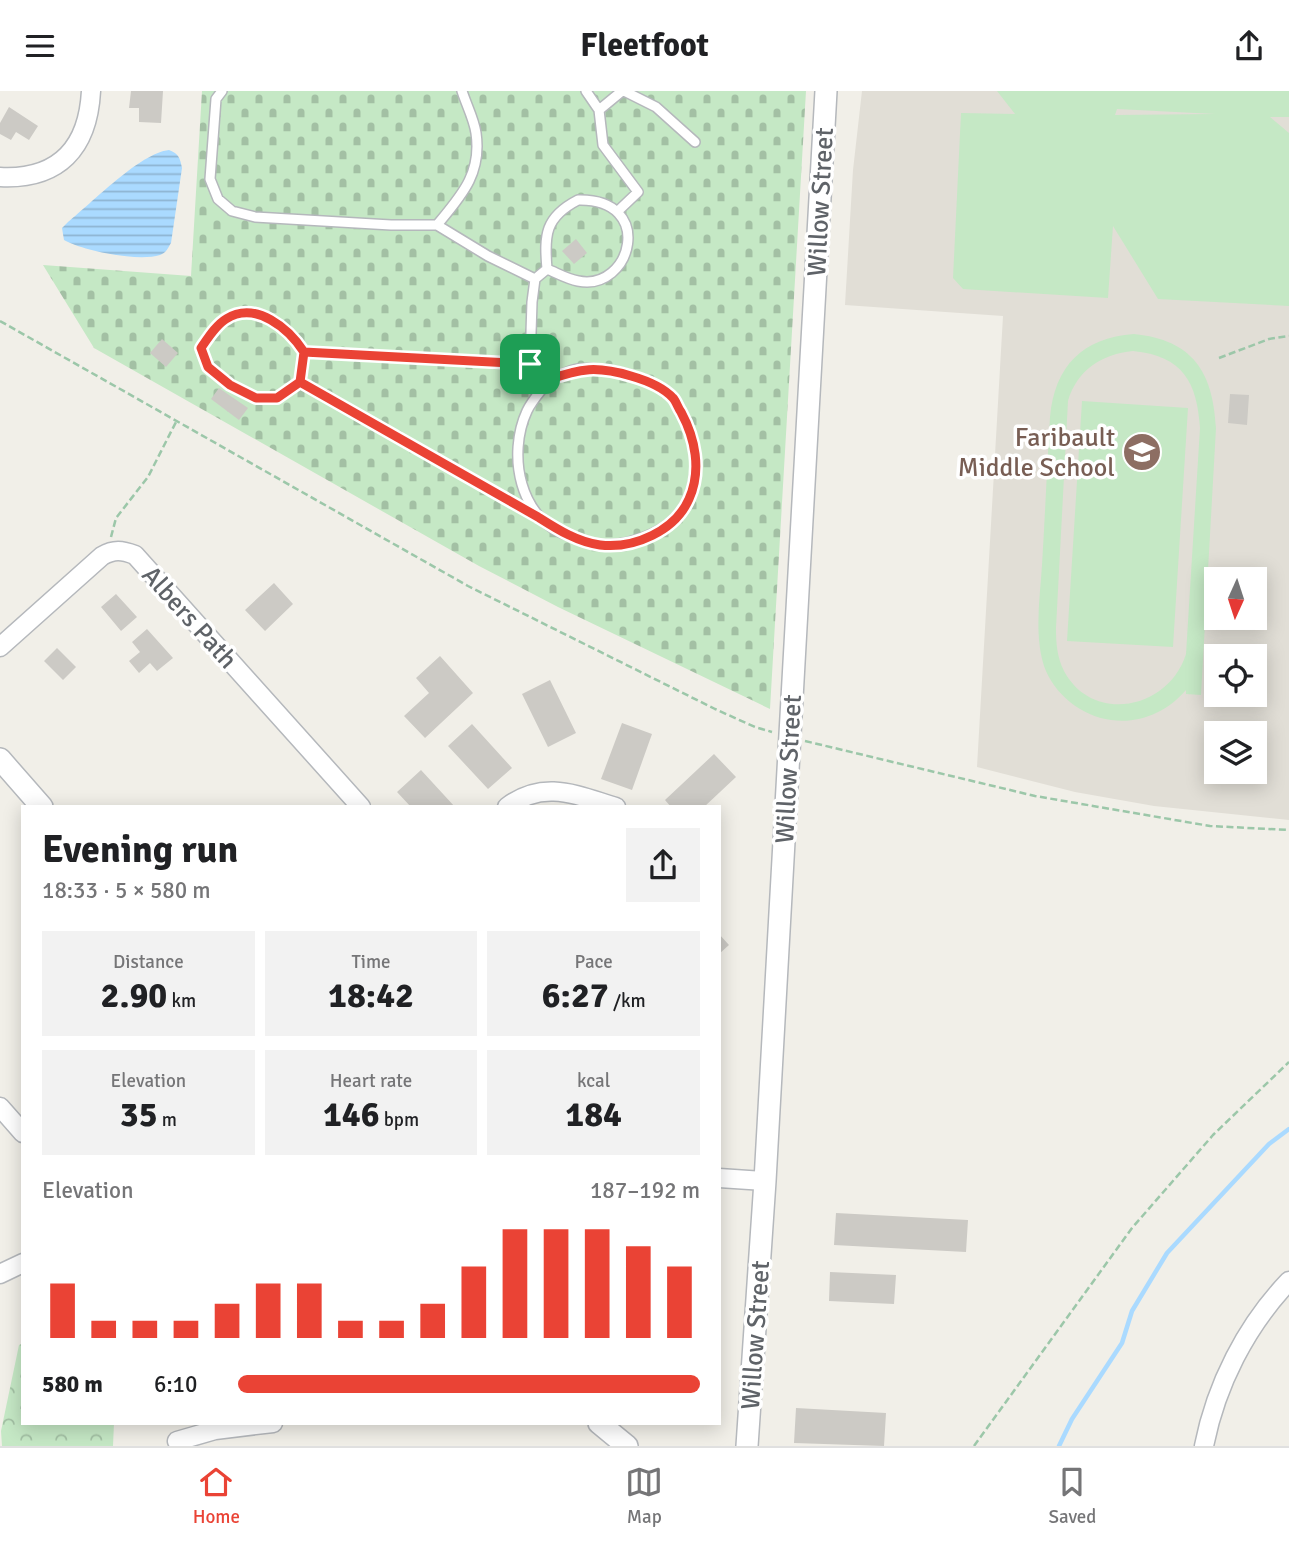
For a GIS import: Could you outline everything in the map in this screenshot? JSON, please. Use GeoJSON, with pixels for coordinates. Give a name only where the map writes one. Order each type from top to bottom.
{"type":"FeatureCollection","features":[{"type":"Feature","properties":{"kind":"street"},"geometry":{"type":"LineString","coordinates":[[0,177],[18,178],[41,173],[60,162],[77,146],[87,127],[92,91]]}},
{"type":"Feature","properties":{"kind":"street","name":"Willow Street"},"geometry":{"type":"LineString","coordinates":[[747,1446],[765,1181],[826,91]]}},
{"type":"Feature","properties":{"kind":"street","name":"Albers Path"},"geometry":{"type":"LineString","coordinates":[[0,647],[102,556],[111,551],[123,550],[135,555],[359,805]]}},
{"type":"Feature","properties":{"kind":"street"},"geometry":{"type":"LineString","coordinates":[[0,759],[40,805]]}},
{"type":"Feature","properties":{"kind":"street"},"geometry":{"type":"LineString","coordinates":[[509,805],[519,797],[541,790],[554,790],[594,804]]}},
{"type":"Feature","properties":{"kind":"street"},"geometry":{"type":"LineString","coordinates":[[0,1107],[21,1131]]}},
{"type":"Feature","properties":{"kind":"street"},"geometry":{"type":"LineString","coordinates":[[721,1178],[765,1181]]}},
{"type":"Feature","properties":{"kind":"street"},"geometry":{"type":"LineString","coordinates":[[0,1274],[21,1264]]}},
{"type":"Feature","properties":{"kind":"street"},"geometry":{"type":"LineString","coordinates":[[1204,1446],[1215,1404],[1231,1366],[1250,1331],[1273,1298],[1289,1281]]}},
{"type":"Feature","properties":{"kind":"street"},"geometry":{"type":"LineString","coordinates":[[177,1441],[215,1430],[256,1425]]}},
{"type":"Feature","properties":{"kind":"street"},"geometry":{"type":"LineString","coordinates":[[601,1425],[627,1446]]}},
{"type":"Feature","properties":{"kind":"lane"},"geometry":{"type":"LineString","coordinates":[[222,91],[216,99],[210,179],[218,199],[232,211],[254,217],[437,225],[488,256],[535,279]]}},
{"type":"Feature","properties":{"kind":"lane"},"geometry":{"type":"LineString","coordinates":[[437,225],[472,179],[478,158],[476,130],[462,91]]}},
{"type":"Feature","properties":{"kind":"lane"},"geometry":{"type":"LineString","coordinates":[[586,91],[599,110],[603,145],[638,192],[618,211]]}},
{"type":"Feature","properties":{"kind":"lane"},"geometry":{"type":"LineString","coordinates":[[599,110],[623,91],[656,107],[695,142]]}},
{"type":"Feature","properties":{"kind":"lane"},"geometry":{"type":"LineString","coordinates":[[578,200],[592,200],[607,203],[618,211],[627,226],[628,244],[623,260],[612,274],[597,281],[579,282],[547,269],[547,232],[554,217],[564,207],[578,200]]}},
{"type":"Feature","properties":{"kind":"lane"},"geometry":{"type":"LineString","coordinates":[[530,364],[531,302],[535,279],[547,269]]}},
{"type":"Feature","properties":{"kind":"lane"},"geometry":{"type":"LineString","coordinates":[[247,313],[270,317],[294,337],[304,352],[300,382],[277,398],[256,398],[230,385],[208,367],[201,348],[212,332],[228,317],[247,313]]}},
{"type":"Feature","properties":{"kind":"lane"},"geometry":{"type":"LineString","coordinates":[[304,352],[530,364],[548,380]]}},
{"type":"Feature","properties":{"kind":"lane"},"geometry":{"type":"LineString","coordinates":[[300,382],[538,517],[563,534],[601,545],[638,541],[669,526],[689,499],[697,466],[692,432],[673,398],[645,380],[613,370],[577,369],[548,380],[527,411],[517,447],[520,483],[538,517]]}},
{"type":"Feature","properties":{"kind":"path"},"geometry":{"type":"LineString","coordinates":[[0,321],[530,618],[745,723],[789,737],[1035,796],[1210,826],[1289,830]]}},
{"type":"Feature","properties":{"kind":"path"},"geometry":{"type":"LineString","coordinates":[[1219,358],[1269,339],[1289,336]]}},
{"type":"Feature","properties":{"kind":"path"},"geometry":{"type":"LineString","coordinates":[[111,551],[112,528],[116,518],[148,477],[176,422]]}},
{"type":"Feature","properties":{"kind":"path"},"geometry":{"type":"LineString","coordinates":[[974,1446],[1132,1228],[1213,1135],[1289,1062]]}},
{"type":"Feature","properties":{"kind":"shaded area","name":"Faribault Middle School"},"geometry":{"type":"Polygon","coordinates":[[[862,91],[1289,91],[1289,820],[1154,806],[1075,792],[977,767],[1003,316],[845,305],[853,170],[862,91]]]}},
{"type":"Feature","properties":{"kind":"green space"},"geometry":{"type":"Polygon","coordinates":[[[202,91],[806,91],[770,709],[479,566],[94,348],[43,265],[191,276],[202,91]]]}},
{"type":"Feature","properties":{"kind":"green space"},"geometry":{"type":"Polygon","coordinates":[[[997,91],[1289,91],[1289,117],[1270,117],[1289,133],[1289,306],[1158,299],[1113,226],[1108,298],[963,289],[953,278],[961,113],[1015,114],[997,91]],[[1117,109],[1115,115],[1215,114],[1117,109]]]}},
{"type":"Feature","properties":{"kind":"green space"},"geometry":{"type":"Polygon","coordinates":[[[1134,334],[1171,343],[1185,352],[1196,362],[1204,375],[1214,408],[1216,428],[1208,567],[1204,567],[1205,630],[1201,695],[1186,694],[1186,690],[1170,705],[1152,715],[1122,721],[1100,718],[1079,709],[1054,686],[1044,666],[1038,629],[1053,399],[1065,369],[1074,358],[1100,341],[1134,334]],[[1133,351],[1101,360],[1084,372],[1068,401],[1057,650],[1064,671],[1077,688],[1093,699],[1111,704],[1148,698],[1164,687],[1177,673],[1186,654],[1200,428],[1191,385],[1175,365],[1164,359],[1133,351]]]}},
{"type":"Feature","properties":{"kind":"green space"},"geometry":{"type":"Polygon","coordinates":[[[1082,401],[1188,408],[1173,647],[1067,641],[1082,401]]]}},
{"type":"Feature","properties":{"kind":"green space"},"geometry":{"type":"Polygon","coordinates":[[[21,1344],[21,1425],[114,1425],[113,1446],[2,1446],[1,1431],[21,1344]]]}},
{"type":"Feature","properties":{"kind":"water"},"geometry":{"type":"Polygon","coordinates":[[[169,150],[178,157],[182,168],[171,243],[164,253],[150,257],[125,256],[97,251],[64,240],[62,228],[103,192],[144,160],[169,150]]]}},
{"type":"Feature","properties":{"kind":"building"},"geometry":{"type":"Polygon","coordinates":[[[131,91],[163,91],[161,123],[139,122],[139,108],[129,108],[131,91]]]}},
{"type":"Feature","properties":{"kind":"building"},"geometry":{"type":"Polygon","coordinates":[[[9,107],[38,126],[29,140],[16,132],[11,140],[0,134],[0,123],[9,107]]]}},
{"type":"Feature","properties":{"kind":"building"},"geometry":{"type":"Polygon","coordinates":[[[576,239],[587,253],[574,264],[562,251],[576,239]]]}},
{"type":"Feature","properties":{"kind":"building"},"geometry":{"type":"Polygon","coordinates":[[[162,339],[178,353],[166,367],[150,353],[162,339]]]}},
{"type":"Feature","properties":{"kind":"building"},"geometry":{"type":"Polygon","coordinates":[[[219,388],[248,408],[239,420],[211,399],[219,388]]]}},
{"type":"Feature","properties":{"kind":"building"},"geometry":{"type":"Polygon","coordinates":[[[1230,394],[1249,395],[1247,425],[1228,423],[1230,394]]]}},
{"type":"Feature","properties":{"kind":"building"},"geometry":{"type":"Polygon","coordinates":[[[274,583],[293,604],[265,631],[245,610],[274,583]]]}},
{"type":"Feature","properties":{"kind":"building"},"geometry":{"type":"Polygon","coordinates":[[[116,594],[137,617],[121,631],[101,607],[116,594]]]}},
{"type":"Feature","properties":{"kind":"building"},"geometry":{"type":"Polygon","coordinates":[[[147,629],[173,658],[157,671],[150,663],[139,673],[129,661],[140,652],[132,642],[147,629]]]}},
{"type":"Feature","properties":{"kind":"building"},"geometry":{"type":"Polygon","coordinates":[[[57,648],[76,667],[63,680],[44,661],[57,648]]]}},
{"type":"Feature","properties":{"kind":"building"},"geometry":{"type":"Polygon","coordinates":[[[440,656],[473,693],[425,738],[404,716],[429,693],[416,678],[440,656]]]}},
{"type":"Feature","properties":{"kind":"building"},"geometry":{"type":"Polygon","coordinates":[[[550,680],[576,733],[548,747],[522,694],[550,680]]]}},
{"type":"Feature","properties":{"kind":"building"},"geometry":{"type":"Polygon","coordinates":[[[622,723],[652,734],[632,790],[601,779],[622,723]]]}},
{"type":"Feature","properties":{"kind":"building"},"geometry":{"type":"Polygon","coordinates":[[[472,724],[512,768],[488,789],[448,746],[472,724]]]}},
{"type":"Feature","properties":{"kind":"building"},"geometry":{"type":"Polygon","coordinates":[[[714,754],[736,777],[706,805],[669,805],[665,800],[714,754]]]}},
{"type":"Feature","properties":{"kind":"building"},"geometry":{"type":"Polygon","coordinates":[[[421,770],[453,805],[409,805],[397,792],[421,770]]]}},
{"type":"Feature","properties":{"kind":"building"},"geometry":{"type":"Polygon","coordinates":[[[721,936],[729,945],[721,952],[721,936]]]}},
{"type":"Feature","properties":{"kind":"building"},"geometry":{"type":"Polygon","coordinates":[[[836,1213],[968,1220],[966,1252],[834,1245],[836,1213]]]}},
{"type":"Feature","properties":{"kind":"building"},"geometry":{"type":"Polygon","coordinates":[[[830,1272],[896,1275],[894,1304],[829,1301],[830,1272]]]}},
{"type":"Feature","properties":{"kind":"building"},"geometry":{"type":"Polygon","coordinates":[[[796,1408],[886,1413],[884,1446],[794,1443],[796,1408]]]}},
{"type":"Feature","properties":{"kind":"waterway"},"geometry":{"type":"LineString","coordinates":[[1059,1446],[1072,1419],[1122,1343],[1132,1311],[1167,1253],[1269,1144],[1289,1129]]}},
{"type":"Feature","properties":{"kind":"place","name":"Faribault Middle School"},"geometry":{"type":"Point","coordinates":[1142,452]}},
{"type":"Feature","properties":{"kind":"route"},"geometry":{"type":"LineString","coordinates":[[530,364],[304,352],[300,382],[277,398],[256,398],[230,385],[208,367],[201,348],[212,332],[228,317],[247,313],[270,317],[294,337],[304,352],[300,382],[538,517],[563,534],[601,545],[638,541],[669,526],[689,499],[697,466],[692,432],[673,398],[645,380],[613,370],[577,369],[548,380],[530,364]]}}]}
